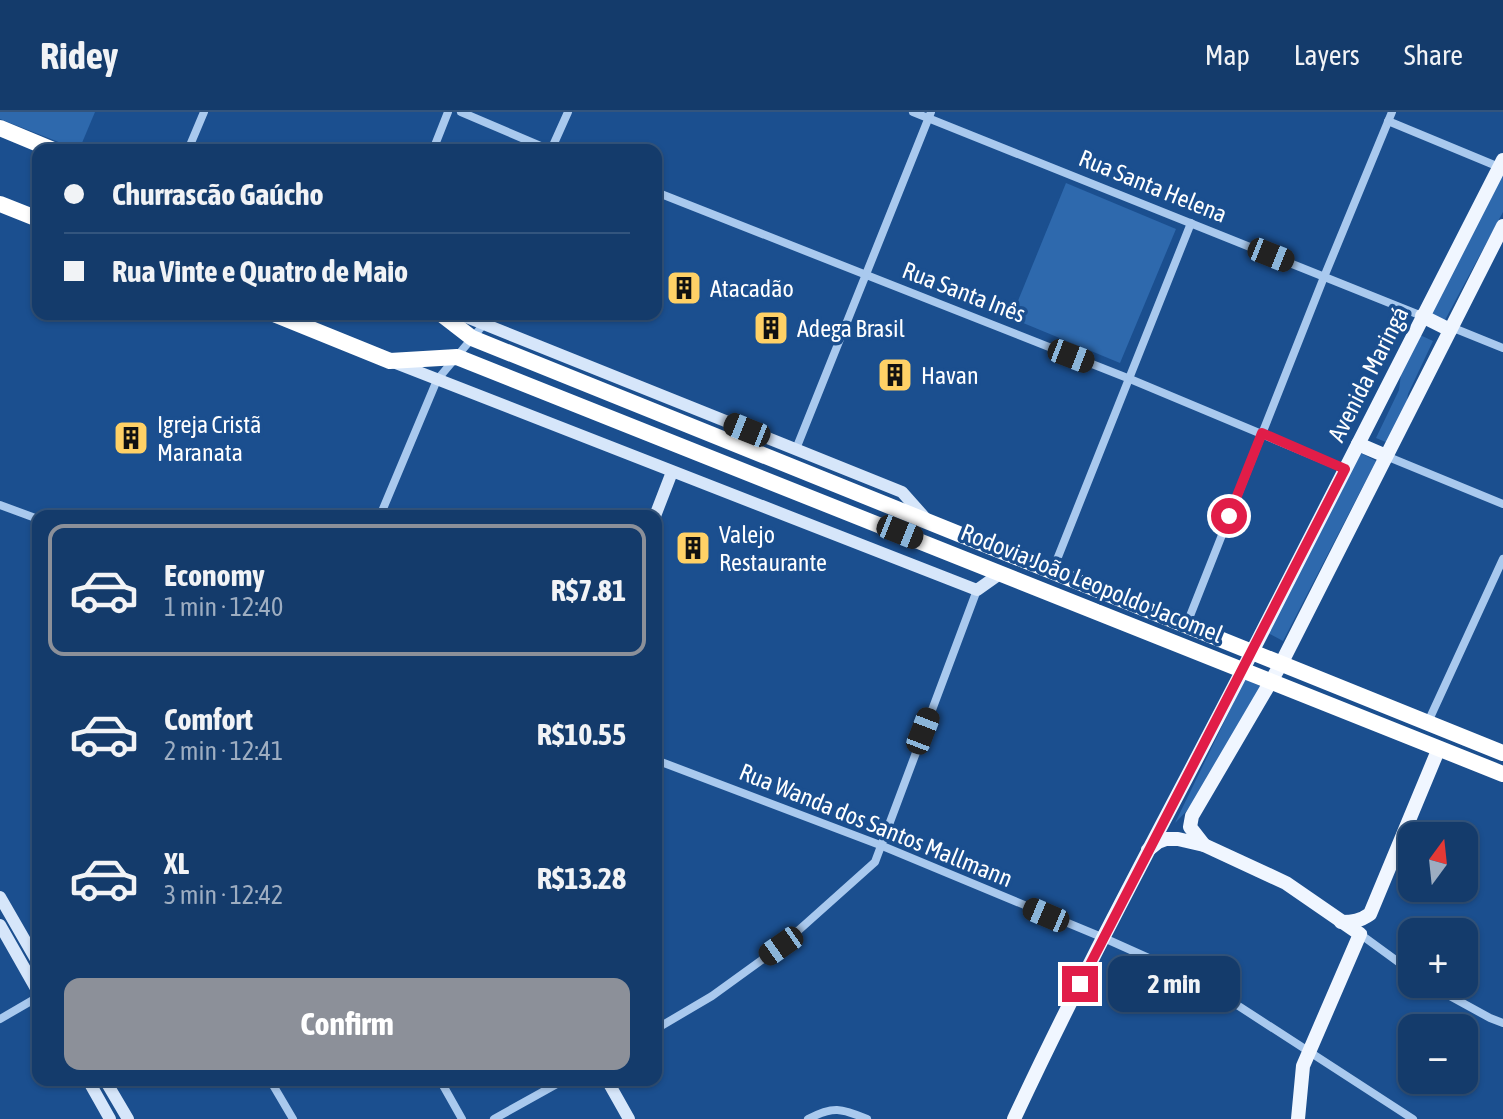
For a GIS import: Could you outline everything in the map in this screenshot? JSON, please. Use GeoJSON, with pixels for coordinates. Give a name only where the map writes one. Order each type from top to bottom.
{"type":"FeatureCollection","features":[{"type":"Feature","properties":{"kind":"highway"},"geometry":{"type":"LineString","coordinates":[[0,128],[38,144]]}},
{"type":"Feature","properties":{"kind":"highway"},"geometry":{"type":"LineString","coordinates":[[0,204],[32,217]]}},
{"type":"Feature","properties":{"kind":"highway","name":"Rodovia João Leopoldo Jacomel"},"geometry":{"type":"LineString","coordinates":[[288,320],[390,361],[457,357],[1503,774]]}},
{"type":"Feature","properties":{"kind":"highway","name":"Rodovia João Leopoldo Jacomel"},"geometry":{"type":"LineString","coordinates":[[449,320],[472,338],[1503,753]]}},
{"type":"Feature","properties":{"kind":"main road","name":"Avenida Maringá"},"geometry":{"type":"LineString","coordinates":[[1014,1119],[1148,850],[1501,164]]}},
{"type":"Feature","properties":{"kind":"main road"},"geometry":{"type":"LineString","coordinates":[[1204,845],[1190,827],[1192,816],[1281,664],[1503,226]]}},
{"type":"Feature","properties":{"kind":"main road"},"geometry":{"type":"LineString","coordinates":[[1422,316],[1450,328]]}},
{"type":"Feature","properties":{"kind":"main road"},"geometry":{"type":"LineString","coordinates":[[1358,444],[1386,456]]}},
{"type":"Feature","properties":{"kind":"main road"},"geometry":{"type":"LineString","coordinates":[[1341,922],[1353,922],[1370,914],[1439,748]]}},
{"type":"Feature","properties":{"kind":"main road"},"geometry":{"type":"LineString","coordinates":[[1148,850],[1166,839],[1204,845],[1286,883],[1360,934],[1303,1066],[1298,1119]]}},
{"type":"Feature","properties":{"kind":"street"},"geometry":{"type":"LineString","coordinates":[[191,144],[204,112]]}},
{"type":"Feature","properties":{"kind":"street"},"geometry":{"type":"LineString","coordinates":[[435,144],[448,112]]}},
{"type":"Feature","properties":{"kind":"street"},"geometry":{"type":"LineString","coordinates":[[461,112],[537,144]]}},
{"type":"Feature","properties":{"kind":"street"},"geometry":{"type":"LineString","coordinates":[[554,144],[568,112]]}},
{"type":"Feature","properties":{"kind":"street","name":"Rua Santa Helena"},"geometry":{"type":"LineString","coordinates":[[913,112],[930,115],[1422,316]]}},
{"type":"Feature","properties":{"kind":"street"},"geometry":{"type":"LineString","coordinates":[[796,449],[930,115]]}},
{"type":"Feature","properties":{"kind":"street"},"geometry":{"type":"LineString","coordinates":[[1186,626],[1390,117],[1501,164]]}},
{"type":"Feature","properties":{"kind":"street","name":"Rua Santa Inês"},"geometry":{"type":"LineString","coordinates":[[662,194],[1130,379],[1345,469]]}},
{"type":"Feature","properties":{"kind":"street"},"geometry":{"type":"LineString","coordinates":[[1052,572],[1191,223]]}},
{"type":"Feature","properties":{"kind":"street"},"geometry":{"type":"LineString","coordinates":[[383,510],[437,380],[485,320]]}},
{"type":"Feature","properties":{"kind":"street","name":"Rodovia João Leopoldo Jacomel"},"geometry":{"type":"LineString","coordinates":[[488,320],[902,492],[931,524]]}},
{"type":"Feature","properties":{"kind":"street"},"geometry":{"type":"LineString","coordinates":[[1450,328],[1503,348]]}},
{"type":"Feature","properties":{"kind":"street","name":"Rodovia João Leopoldo Jacomel"},"geometry":{"type":"LineString","coordinates":[[390,361],[977,590]]}},
{"type":"Feature","properties":{"kind":"street"},"geometry":{"type":"LineString","coordinates":[[1386,456],[1503,504]]}},
{"type":"Feature","properties":{"kind":"street"},"geometry":{"type":"LineString","coordinates":[[657,510],[672,472]]}},
{"type":"Feature","properties":{"kind":"street"},"geometry":{"type":"LineString","coordinates":[[0,505],[32,517]]}},
{"type":"Feature","properties":{"kind":"street"},"geometry":{"type":"LineString","coordinates":[[1428,723],[1503,559]]}},
{"type":"Feature","properties":{"kind":"street"},"geometry":{"type":"LineString","coordinates":[[662,1025],[712,996],[781,946],[875,862],[977,590],[1001,573]]}},
{"type":"Feature","properties":{"kind":"street","name":"Rua Wanda dos Santos Mallmann"},"geometry":{"type":"LineString","coordinates":[[662,762],[880,845],[1200,981],[1413,1119]]}},
{"type":"Feature","properties":{"kind":"street"},"geometry":{"type":"LineString","coordinates":[[0,897],[32,953]]}},
{"type":"Feature","properties":{"kind":"street"},"geometry":{"type":"LineString","coordinates":[[0,925],[32,984]]}},
{"type":"Feature","properties":{"kind":"street"},"geometry":{"type":"LineString","coordinates":[[1360,934],[1398,962]]}},
{"type":"Feature","properties":{"kind":"street"},"geometry":{"type":"LineString","coordinates":[[1454,998],[1503,1023]]}},
{"type":"Feature","properties":{"kind":"street"},"geometry":{"type":"LineString","coordinates":[[0,1019],[32,999]]}},
{"type":"Feature","properties":{"kind":"street"},"geometry":{"type":"LineString","coordinates":[[91,1086],[110,1119]]}},
{"type":"Feature","properties":{"kind":"street"},"geometry":{"type":"LineString","coordinates":[[109,1086],[128,1119]]}},
{"type":"Feature","properties":{"kind":"street"},"geometry":{"type":"LineString","coordinates":[[274,1086],[293,1119]]}},
{"type":"Feature","properties":{"kind":"street"},"geometry":{"type":"LineString","coordinates":[[443,1086],[462,1119]]}},
{"type":"Feature","properties":{"kind":"street"},"geometry":{"type":"LineString","coordinates":[[494,1119],[553,1086]]}},
{"type":"Feature","properties":{"kind":"street"},"geometry":{"type":"LineString","coordinates":[[610,1086],[629,1119]]}},
{"type":"Feature","properties":{"kind":"street"},"geometry":{"type":"LineString","coordinates":[[808,1119],[836,1108],[867,1119]]}},
{"type":"Feature","properties":{"kind":"shaded area"},"geometry":{"type":"Polygon","coordinates":[[[0,112],[95,112],[82,144],[64,144],[0,119],[0,112]]]}},
{"type":"Feature","properties":{"kind":"shaded area"},"geometry":{"type":"Polygon","coordinates":[[[1503,170],[1503,212],[1445,320],[1429,314],[1503,170]]]}},
{"type":"Feature","properties":{"kind":"shaded area"},"geometry":{"type":"Polygon","coordinates":[[[1066,183],[1176,229],[1120,363],[1011,318],[1066,183]]]}},
{"type":"Feature","properties":{"kind":"shaded area"},"geometry":{"type":"Polygon","coordinates":[[[1420,335],[1433,341],[1388,443],[1376,438],[1420,335]]]}},
{"type":"Feature","properties":{"kind":"shaded area"},"geometry":{"type":"Polygon","coordinates":[[[1361,453],[1376,461],[1283,641],[1268,633],[1361,453]]]}},
{"type":"Feature","properties":{"kind":"shaded area"},"geometry":{"type":"Polygon","coordinates":[[[1245,679],[1262,687],[1200,797],[1175,823],[1245,679]]]}},
{"type":"Feature","properties":{"kind":"place","name":"Atacadão"},"geometry":{"type":"Point","coordinates":[684,288]}},
{"type":"Feature","properties":{"kind":"place","name":"Adega Brasil"},"geometry":{"type":"Point","coordinates":[771,328]}},
{"type":"Feature","properties":{"kind":"place","name":"Havan"},"geometry":{"type":"Point","coordinates":[895,375]}},
{"type":"Feature","properties":{"kind":"place","name":"Igreja Cristã Maranata"},"geometry":{"type":"Point","coordinates":[131,438]}},
{"type":"Feature","properties":{"kind":"place","name":"Valejo Restaurante"},"geometry":{"type":"Point","coordinates":[693,548]}},
{"type":"Feature","properties":{"kind":"route"},"geometry":{"type":"LineString","coordinates":[[1080,984],[1345,469],[1262,433],[1229,516]]}}]}
